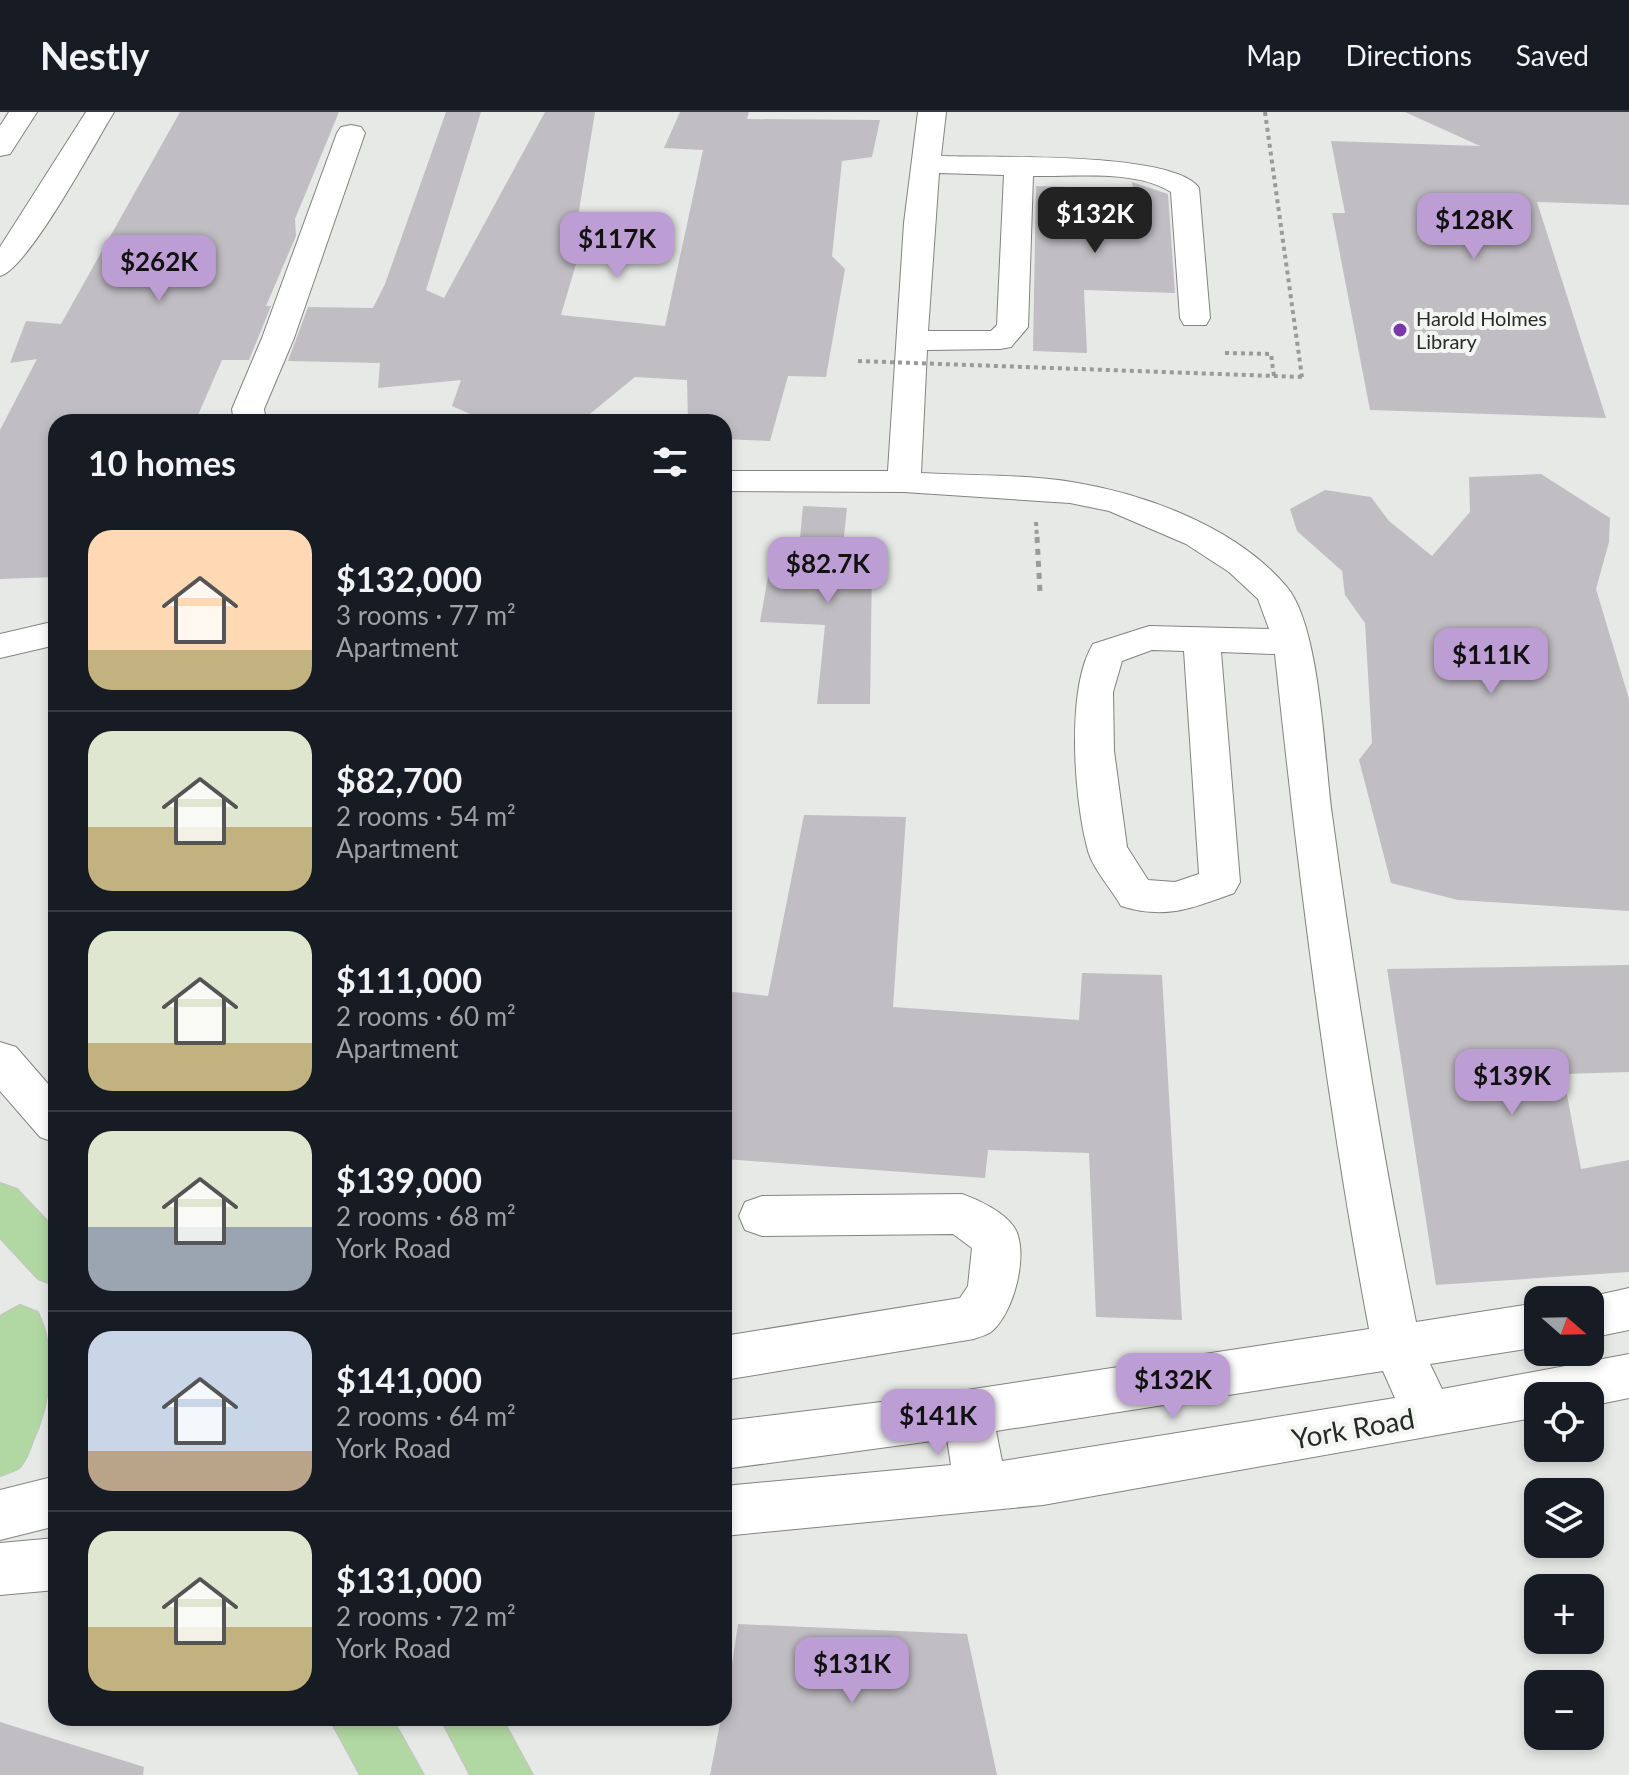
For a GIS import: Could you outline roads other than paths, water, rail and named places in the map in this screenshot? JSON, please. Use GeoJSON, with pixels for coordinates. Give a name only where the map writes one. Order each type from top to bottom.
{"type":"FeatureCollection","features":[{"type":"Feature","properties":{"kind":"main road"},"geometry":{"type":"LineString","coordinates":[[0,1204],[48,1255]]}},
{"type":"Feature","properties":{"kind":"main road"},"geometry":{"type":"LineString","coordinates":[[10,1316],[48,1361]]}},
{"type":"Feature","properties":{"kind":"main road"},"geometry":{"type":"LineString","coordinates":[[0,1451],[19,1413],[26,1379],[10,1316]]}},
{"type":"Feature","properties":{"kind":"main road"},"geometry":{"type":"LineString","coordinates":[[363,1726],[394,1775]]}},
{"type":"Feature","properties":{"kind":"street"},"geometry":{"type":"LineString","coordinates":[[0,148],[23,112]]}},
{"type":"Feature","properties":{"kind":"street"},"geometry":{"type":"LineString","coordinates":[[0,267],[16,248],[100,112]]}},
{"type":"Feature","properties":{"kind":"street"},"geometry":{"type":"LineString","coordinates":[[904,482],[912,341],[932,112]]}},
{"type":"Feature","properties":{"kind":"street"},"geometry":{"type":"LineString","coordinates":[[249,414],[248,409],[278,338],[351,133]]}},
{"type":"Feature","properties":{"kind":"street"},"geometry":{"type":"LineString","coordinates":[[926,164],[1137,171],[1169,178],[1185,188],[1195,318]]}},
{"type":"Feature","properties":{"kind":"street"},"geometry":{"type":"LineString","coordinates":[[912,341],[1000,340],[1012,327],[1019,167]]}},
{"type":"Feature","properties":{"kind":"street"},"geometry":{"type":"LineString","coordinates":[[732,481],[904,482],[1070,492],[1150,513],[1198,536],[1241,564],[1274,594],[1292,642],[1312,815],[1357,1126],[1397,1348],[1429,1415]]}},
{"type":"Feature","properties":{"kind":"street"},"geometry":{"type":"LineString","coordinates":[[0,646],[48,635]]}},
{"type":"Feature","properties":{"kind":"street"},"geometry":{"type":"LineString","coordinates":[[1202,641],[1220,882],[1177,898],[1136,895],[1107,849],[1095,751],[1094,692],[1106,653],[1149,638],[1292,642]]}},
{"type":"Feature","properties":{"kind":"street"},"geometry":{"type":"LineString","coordinates":[[0,1060],[48,1115]]}},
{"type":"Feature","properties":{"kind":"street"},"geometry":{"type":"LineString","coordinates":[[732,1357],[974,1317],[992,1292],[996,1239],[962,1214],[762,1216]]}},
{"type":"Feature","properties":{"kind":"street"},"geometry":{"type":"LineString","coordinates":[[1604,1313],[1629,1309]]}},
{"type":"Feature","properties":{"kind":"street"},"geometry":{"type":"LineString","coordinates":[[732,1444],[968,1413],[1524,1327]]}},
{"type":"Feature","properties":{"kind":"street","name":"York Road"},"geometry":{"type":"LineString","coordinates":[[732,1510],[1043,1481],[1429,1415],[1629,1376]]}},
{"type":"Feature","properties":{"kind":"street"},"geometry":{"type":"LineString","coordinates":[[968,1413],[981,1488]]}},
{"type":"Feature","properties":{"kind":"street"},"geometry":{"type":"LineString","coordinates":[[0,1515],[48,1503]]}},
{"type":"Feature","properties":{"kind":"street"},"geometry":{"type":"LineString","coordinates":[[0,1569],[48,1565]]}},
{"type":"Feature","properties":{"kind":"place","name":"Harold Holmes Library"},"geometry":{"type":"Point","coordinates":[1400,330]}}]}
